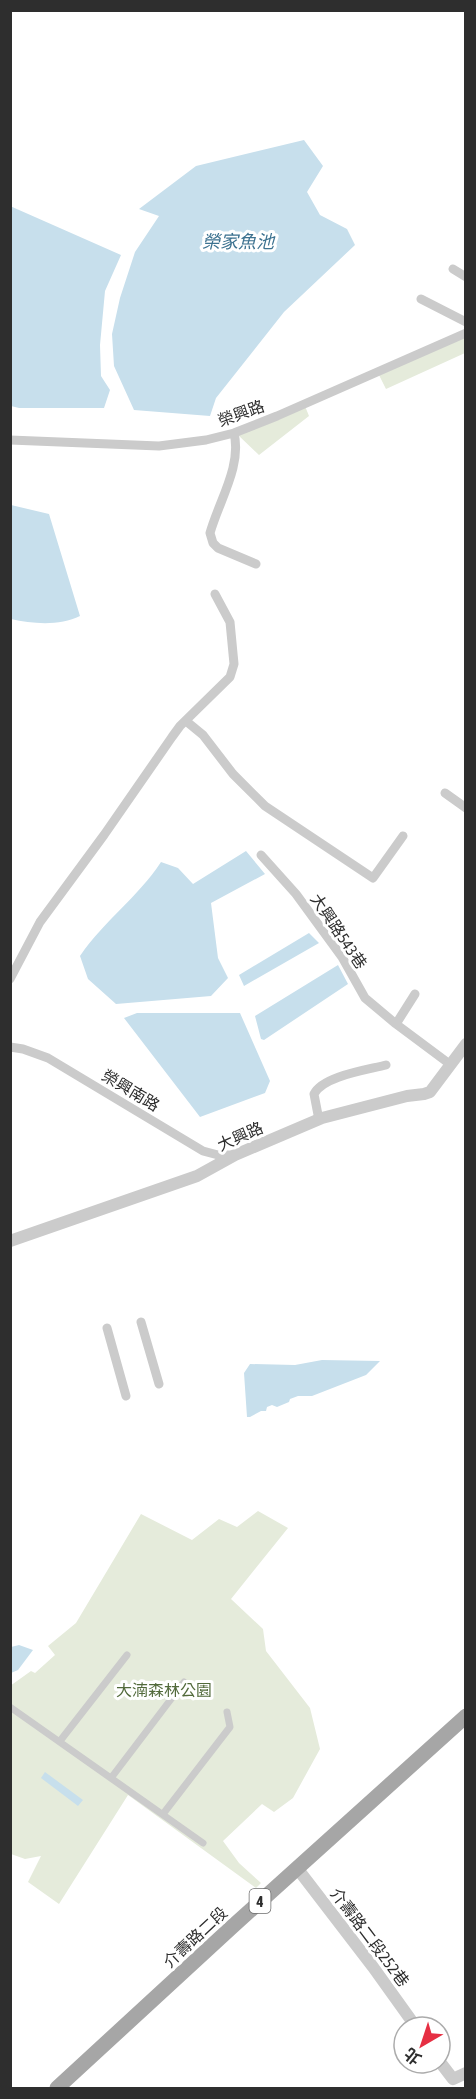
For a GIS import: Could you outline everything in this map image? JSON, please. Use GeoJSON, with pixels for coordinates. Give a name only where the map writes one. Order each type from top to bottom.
{"type":"FeatureCollection","features":[{"type":"Feature","properties":{"kind":"main road","name":"介壽路二段"},"geometry":{"type":"LineString","coordinates":[[57,2088],[465,1716]]}},
{"type":"Feature","properties":{"kind":"street"},"geometry":{"type":"LineString","coordinates":[[453,269],[465,277]]}},
{"type":"Feature","properties":{"kind":"street"},"geometry":{"type":"LineString","coordinates":[[421,299],[465,322]]}},
{"type":"Feature","properties":{"kind":"street","name":"榮興路"},"geometry":{"type":"LineString","coordinates":[[10,440],[159,446],[206,440],[234,433],[465,333]]}},
{"type":"Feature","properties":{"kind":"street"},"geometry":{"type":"LineString","coordinates":[[234,433],[236,444],[234,462],[210,533],[213,543],[218,548],[256,564]]}},
{"type":"Feature","properties":{"kind":"street"},"geometry":{"type":"LineString","coordinates":[[10,980],[40,922],[172,737],[230,677],[234,664],[230,622],[215,594]]}},
{"type":"Feature","properties":{"kind":"street"},"geometry":{"type":"LineString","coordinates":[[186,721],[203,735],[233,774],[265,806],[373,878],[403,836]]}},
{"type":"Feature","properties":{"kind":"street"},"geometry":{"type":"LineString","coordinates":[[445,793],[465,808]]}},
{"type":"Feature","properties":{"kind":"street","name":"大興路543巷"},"geometry":{"type":"LineString","coordinates":[[261,855],[296,894],[342,957],[365,998],[451,1065]]}},
{"type":"Feature","properties":{"kind":"street"},"geometry":{"type":"LineString","coordinates":[[396,1024],[415,994]]}},
{"type":"Feature","properties":{"kind":"street","name":"大興路"},"geometry":{"type":"LineString","coordinates":[[10,1241],[197,1176],[235,1155],[319,1120],[407,1095],[430,1092],[465,1044]]}},
{"type":"Feature","properties":{"kind":"street","name":"榮興南路"},"geometry":{"type":"LineString","coordinates":[[10,1047],[48,1058],[203,1151],[218,1155],[235,1155]]}},
{"type":"Feature","properties":{"kind":"street"},"geometry":{"type":"LineString","coordinates":[[319,1120],[314,1094],[321,1085],[386,1065]]}},
{"type":"Feature","properties":{"kind":"street"},"geometry":{"type":"LineString","coordinates":[[141,1322],[159,1384]]}},
{"type":"Feature","properties":{"kind":"street"},"geometry":{"type":"LineString","coordinates":[[107,1328],[126,1396]]}},
{"type":"Feature","properties":{"kind":"street"},"geometry":{"type":"LineString","coordinates":[[60,1741],[127,1655]]}},
{"type":"Feature","properties":{"kind":"street"},"geometry":{"type":"LineString","coordinates":[[111,1778],[184,1682]]}},
{"type":"Feature","properties":{"kind":"street"},"geometry":{"type":"LineString","coordinates":[[10,1707],[203,1843]]}},
{"type":"Feature","properties":{"kind":"street"},"geometry":{"type":"LineString","coordinates":[[163,1814],[230,1727],[227,1712]]}},
{"type":"Feature","properties":{"kind":"street","name":"介壽路二段252巷"},"geometry":{"type":"LineString","coordinates":[[297,1868],[407,2015]]}},
{"type":"Feature","properties":{"kind":"street"},"geometry":{"type":"LineString","coordinates":[[450,2075],[453,2079],[465,2073]]}},
{"type":"Feature","properties":{"kind":"green space"},"geometry":{"type":"Polygon","coordinates":[[[465,336],[465,353],[386,389],[379,375],[465,336]]]}},
{"type":"Feature","properties":{"kind":"green space"},"geometry":{"type":"Polygon","coordinates":[[[305,406],[309,416],[259,455],[237,434],[305,406]]]}},
{"type":"Feature","properties":{"kind":"green space","name":"大湳森林公園"},"geometry":{"type":"Polygon","coordinates":[[[258,1511],[288,1528],[231,1599],[263,1629],[266,1651],[310,1708],[320,1749],[293,1798],[274,1812],[262,1804],[223,1841],[239,1863],[261,1883],[256,1888],[128,1795],[59,1904],[28,1882],[41,1856],[25,1859],[11,1854],[10,1686],[31,1671],[35,1673],[55,1655],[48,1646],[76,1623],[141,1514],[192,1540],[219,1519],[237,1527],[258,1511]]]}},
{"type":"Feature","properties":{"kind":"water","name":"榮家魚池"},"geometry":{"type":"Polygon","coordinates":[[[304,140],[323,166],[307,192],[320,215],[347,229],[355,245],[284,312],[216,398],[210,416],[134,410],[114,366],[112,334],[120,298],[135,252],[159,216],[139,209],[196,166],[304,140]]]}},
{"type":"Feature","properties":{"kind":"water"},"geometry":{"type":"Polygon","coordinates":[[[10,206],[121,255],[105,291],[100,345],[101,376],[110,390],[104,408],[19,408],[11,406],[10,206]]]}},
{"type":"Feature","properties":{"kind":"water"},"geometry":{"type":"Polygon","coordinates":[[[11,505],[49,514],[80,616],[46,623],[11,619],[11,505]]]}},
{"type":"Feature","properties":{"kind":"water"},"geometry":{"type":"Polygon","coordinates":[[[246,851],[265,874],[211,903],[218,958],[228,978],[211,996],[116,1004],[88,979],[80,956],[89,943],[142,887],[161,862],[178,868],[193,884],[246,851]]]}},
{"type":"Feature","properties":{"kind":"water"},"geometry":{"type":"Polygon","coordinates":[[[309,933],[319,943],[244,986],[239,975],[309,933]]]}},
{"type":"Feature","properties":{"kind":"water"},"geometry":{"type":"Polygon","coordinates":[[[338,965],[348,984],[264,1040],[261,1039],[255,1016],[338,965]]]}},
{"type":"Feature","properties":{"kind":"water"},"geometry":{"type":"Polygon","coordinates":[[[137,1013],[240,1013],[270,1081],[265,1093],[200,1117],[124,1018],[137,1013]]]}},
{"type":"Feature","properties":{"kind":"water"},"geometry":{"type":"Polygon","coordinates":[[[322,1360],[380,1361],[366,1375],[312,1396],[298,1396],[277,1407],[272,1405],[267,1407],[266,1411],[247,1417],[244,1373],[250,1364],[295,1365],[322,1360]]]}},
{"type":"Feature","properties":{"kind":"water"},"geometry":{"type":"Polygon","coordinates":[[[19,1645],[33,1650],[18,1670],[11,1673],[11,1647],[19,1645]]]}},
{"type":"Feature","properties":{"kind":"water"},"geometry":{"type":"Polygon","coordinates":[[[45,1772],[83,1800],[78,1806],[41,1778],[45,1772]]]}}]}
